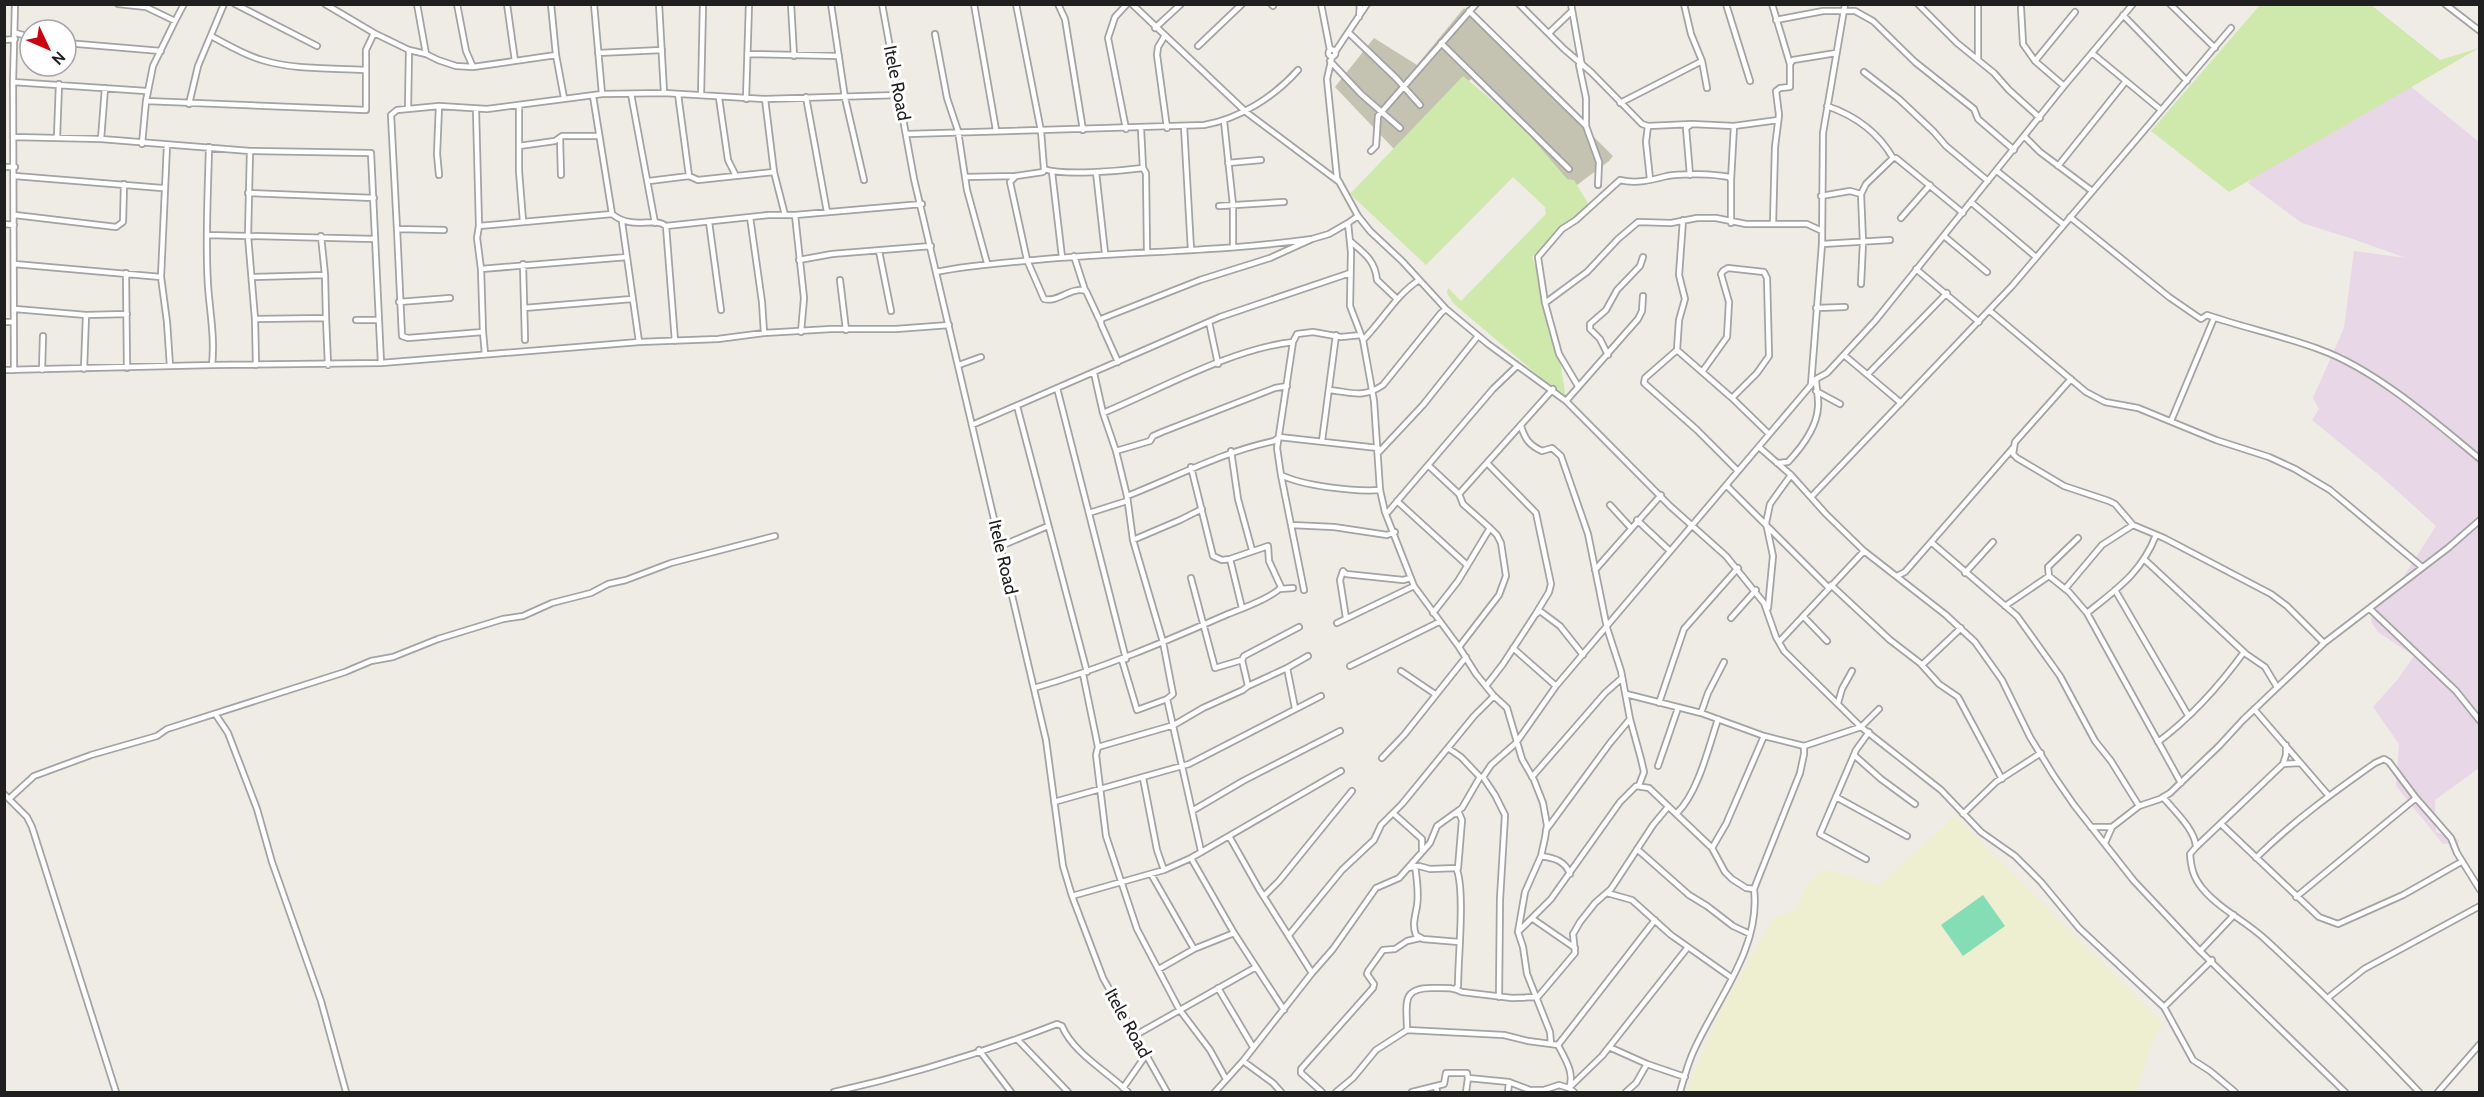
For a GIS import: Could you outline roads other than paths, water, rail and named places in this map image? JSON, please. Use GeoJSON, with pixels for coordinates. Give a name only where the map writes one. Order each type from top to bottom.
{"type":"FeatureCollection","features":[{"type":"Feature","properties":{"kind":"street"},"geometry":{"type":"LineString","coordinates":[[14,370],[15,4]]}},
{"type":"Feature","properties":{"kind":"street"},"geometry":{"type":"LineString","coordinates":[[118,4],[141,5],[176,21]]}},
{"type":"Feature","properties":{"kind":"street"},"geometry":{"type":"LineString","coordinates":[[142,144],[146,91],[153,66],[184,4]]}},
{"type":"Feature","properties":{"kind":"street"},"geometry":{"type":"LineString","coordinates":[[189,104],[198,66],[224,4]]}},
{"type":"Feature","properties":{"kind":"street"},"geometry":{"type":"LineString","coordinates":[[235,4],[317,46]]}},
{"type":"Feature","properties":{"kind":"street"},"geometry":{"type":"LineString","coordinates":[[325,4],[374,33],[409,50],[456,66],[473,67],[556,55]]}},
{"type":"Feature","properties":{"kind":"street"},"geometry":{"type":"LineString","coordinates":[[410,4],[417,6],[426,54]]}},
{"type":"Feature","properties":{"kind":"street"},"geometry":{"type":"LineString","coordinates":[[457,4],[466,51],[473,67]]}},
{"type":"Feature","properties":{"kind":"street"},"geometry":{"type":"LineString","coordinates":[[507,4],[515,60]]}},
{"type":"Feature","properties":{"kind":"street"},"geometry":{"type":"LineString","coordinates":[[551,4],[556,55],[564,98]]}},
{"type":"Feature","properties":{"kind":"street"},"geometry":{"type":"LineString","coordinates":[[594,4],[602,94]]}},
{"type":"Feature","properties":{"kind":"street"},"geometry":{"type":"LineString","coordinates":[[659,4],[664,93]]}},
{"type":"Feature","properties":{"kind":"street"},"geometry":{"type":"LineString","coordinates":[[701,95],[703,4]]}},
{"type":"Feature","properties":{"kind":"street"},"geometry":{"type":"LineString","coordinates":[[746,99],[749,4]]}},
{"type":"Feature","properties":{"kind":"street"},"geometry":{"type":"LineString","coordinates":[[791,4],[794,56]]}},
{"type":"Feature","properties":{"kind":"street"},"geometry":{"type":"LineString","coordinates":[[831,4],[845,98],[864,180]]}},
{"type":"Feature","properties":{"kind":"street","name":"Itele Road"},"geometry":{"type":"LineString","coordinates":[[882,4],[936,272],[1046,740],[1063,866],[1103,978],[1167,1092]]}},
{"type":"Feature","properties":{"kind":"street"},"geometry":{"type":"LineString","coordinates":[[974,4],[996,130]]}},
{"type":"Feature","properties":{"kind":"street"},"geometry":{"type":"LineString","coordinates":[[1016,4],[1041,131],[1044,169]]}},
{"type":"Feature","properties":{"kind":"street"},"geometry":{"type":"LineString","coordinates":[[1058,4],[1065,19],[1083,129]]}},
{"type":"Feature","properties":{"kind":"street"},"geometry":{"type":"LineString","coordinates":[[1126,129],[1108,38],[1115,17],[1127,4]]}},
{"type":"Feature","properties":{"kind":"street"},"geometry":{"type":"LineString","coordinates":[[1132,4],[1164,37],[1246,112],[1338,181],[1358,216],[1446,309],[1517,366],[1553,389],[1737,568],[1764,603],[1784,651],[1862,727],[1941,790],[1991,840],[2015,856],[2041,882],[2079,928],[2164,1007],[2193,1060],[2235,1092]]}},
{"type":"Feature","properties":{"kind":"street"},"geometry":{"type":"LineString","coordinates":[[1155,28],[1181,4]]}},
{"type":"Feature","properties":{"kind":"street"},"geometry":{"type":"LineString","coordinates":[[1198,46],[1242,4]]}},
{"type":"Feature","properties":{"kind":"street"},"geometry":{"type":"LineString","coordinates":[[1321,4],[1333,51]]}},
{"type":"Feature","properties":{"kind":"street"},"geometry":{"type":"LineString","coordinates":[[1359,17],[1360,4]]}},
{"type":"Feature","properties":{"kind":"street"},"geometry":{"type":"LineString","coordinates":[[1367,4],[1349,33],[1333,51],[1328,53],[1381,112],[1400,128]]}},
{"type":"Feature","properties":{"kind":"street"},"geometry":{"type":"LineString","coordinates":[[1371,151],[1376,146],[1376,120],[1381,112],[1476,4]]}},
{"type":"Feature","properties":{"kind":"street"},"geometry":{"type":"LineString","coordinates":[[1519,4],[1642,124],[1648,126],[1692,124],[1734,126],[1779,120]]}},
{"type":"Feature","properties":{"kind":"street"},"geometry":{"type":"LineString","coordinates":[[1684,4],[1691,34],[1702,61],[1707,88]]}},
{"type":"Feature","properties":{"kind":"street"},"geometry":{"type":"LineString","coordinates":[[1726,4],[1750,81]]}},
{"type":"Feature","properties":{"kind":"street"},"geometry":{"type":"LineString","coordinates":[[1772,4],[1790,64],[1790,87],[1778,88],[1776,91],[1779,120],[1775,147],[1773,224]]}},
{"type":"Feature","properties":{"kind":"street"},"geometry":{"type":"LineString","coordinates":[[1811,385],[1822,243],[1823,133],[1845,4]]}},
{"type":"Feature","properties":{"kind":"street"},"geometry":{"type":"LineString","coordinates":[[1918,4],[2040,118]]}},
{"type":"Feature","properties":{"kind":"street"},"geometry":{"type":"LineString","coordinates":[[1978,4],[1978,59]]}},
{"type":"Feature","properties":{"kind":"street"},"geometry":{"type":"LineString","coordinates":[[2124,4],[2128,9]]}},
{"type":"Feature","properties":{"kind":"street"},"geometry":{"type":"LineString","coordinates":[[1218,1092],[1226,1079],[1333,949],[1376,888],[1399,878],[1430,843],[1437,826],[1450,815],[1460,811],[1491,765],[1516,743],[1556,686],[1816,379],[1827,373],[1875,321],[2133,4]]}},
{"type":"Feature","properties":{"kind":"street"},"geometry":{"type":"LineString","coordinates":[[2170,4],[2215,48]]}},
{"type":"Feature","properties":{"kind":"street"},"geometry":{"type":"LineString","coordinates":[[2445,4],[2480,31]]}},
{"type":"Feature","properties":{"kind":"street"},"geometry":{"type":"LineString","coordinates":[[1549,33],[1573,7]]}},
{"type":"Feature","properties":{"kind":"street"},"geometry":{"type":"LineString","coordinates":[[1573,7],[1586,98],[1586,126],[1599,162],[1598,185]]}},
{"type":"Feature","properties":{"kind":"street"},"geometry":{"type":"LineString","coordinates":[[2021,8],[2023,44],[2035,61],[2064,86]]}},
{"type":"Feature","properties":{"kind":"street"},"geometry":{"type":"LineString","coordinates":[[1469,11],[1586,126]]}},
{"type":"Feature","properties":{"kind":"street"},"geometry":{"type":"LineString","coordinates":[[1776,20],[1823,11],[1845,13],[1855,11],[1873,21],[1915,62],[1974,109],[1978,119],[2014,150]]}},
{"type":"Feature","properties":{"kind":"street"},"geometry":{"type":"LineString","coordinates":[[2035,61],[2075,12]]}},
{"type":"Feature","properties":{"kind":"street"},"geometry":{"type":"LineString","coordinates":[[2123,15],[2187,81]]}},
{"type":"Feature","properties":{"kind":"street"},"geometry":{"type":"LineString","coordinates":[[1812,496],[1990,311],[2231,28]]}},
{"type":"Feature","properties":{"kind":"street"},"geometry":{"type":"LineString","coordinates":[[146,101],[366,110],[366,50],[374,33]]}},
{"type":"Feature","properties":{"kind":"street"},"geometry":{"type":"LineString","coordinates":[[1349,33],[1420,105]]}},
{"type":"Feature","properties":{"kind":"street"},"geometry":{"type":"LineString","coordinates":[[935,34],[947,98],[958,131],[967,190],[987,263]]}},
{"type":"Feature","properties":{"kind":"street"},"geometry":{"type":"LineString","coordinates":[[4,40],[16,36]]}},
{"type":"Feature","properties":{"kind":"street"},"geometry":{"type":"LineString","coordinates":[[211,36],[262,61],[299,67],[365,70]]}},
{"type":"Feature","properties":{"kind":"street"},"geometry":{"type":"LineString","coordinates":[[1164,37],[1158,47],[1157,55],[1167,128]]}},
{"type":"Feature","properties":{"kind":"street"},"geometry":{"type":"LineString","coordinates":[[78,44],[161,51]]}},
{"type":"Feature","properties":{"kind":"street"},"geometry":{"type":"LineString","coordinates":[[1441,44],[1569,168]]}},
{"type":"Feature","properties":{"kind":"street"},"geometry":{"type":"LineString","coordinates":[[408,108],[409,50]]}},
{"type":"Feature","properties":{"kind":"street"},"geometry":{"type":"LineString","coordinates":[[598,53],[662,50]]}},
{"type":"Feature","properties":{"kind":"street"},"geometry":{"type":"LineString","coordinates":[[1790,64],[1793,60],[1836,53]]}},
{"type":"Feature","properties":{"kind":"street"},"geometry":{"type":"LineString","coordinates":[[2092,53],[2161,110]]}},
{"type":"Feature","properties":{"kind":"street"},"geometry":{"type":"LineString","coordinates":[[748,54],[839,56]]}},
{"type":"Feature","properties":{"kind":"street"},"geometry":{"type":"LineString","coordinates":[[1331,59],[1327,79],[1338,181]]}},
{"type":"Feature","properties":{"kind":"street"},"geometry":{"type":"LineString","coordinates":[[1620,103],[1702,61]]}},
{"type":"Feature","properties":{"kind":"street"},"geometry":{"type":"LineString","coordinates":[[907,134],[996,130],[1141,129],[1224,122],[1246,112],[1290,79],[1298,70]]}},
{"type":"Feature","properties":{"kind":"street"},"geometry":{"type":"LineString","coordinates":[[1864,72],[1899,99],[1946,146],[1988,181]]}},
{"type":"Feature","properties":{"kind":"street"},"geometry":{"type":"LineString","coordinates":[[2058,166],[2126,81]]}},
{"type":"Feature","properties":{"kind":"street"},"geometry":{"type":"LineString","coordinates":[[13,82],[146,91]]}},
{"type":"Feature","properties":{"kind":"street"},"geometry":{"type":"LineString","coordinates":[[57,137],[59,84]]}},
{"type":"Feature","properties":{"kind":"street"},"geometry":{"type":"LineString","coordinates":[[101,139],[105,88]]}},
{"type":"Feature","properties":{"kind":"street"},"geometry":{"type":"LineString","coordinates":[[483,332],[408,338],[402,336],[392,115],[397,110],[439,106],[476,110],[602,94],[664,93],[746,99],[899,96]]}},
{"type":"Feature","properties":{"kind":"street"},"geometry":{"type":"LineString","coordinates":[[631,94],[655,222]]}},
{"type":"Feature","properties":{"kind":"street"},"geometry":{"type":"LineString","coordinates":[[678,94],[688,176]]}},
{"type":"Feature","properties":{"kind":"street"},"geometry":{"type":"LineString","coordinates":[[593,96],[612,214],[622,222],[661,222],[666,226],[922,204]]}},
{"type":"Feature","properties":{"kind":"street"},"geometry":{"type":"LineString","coordinates":[[719,98],[728,160],[735,174]]}},
{"type":"Feature","properties":{"kind":"street"},"geometry":{"type":"LineString","coordinates":[[806,98],[827,212]]}},
{"type":"Feature","properties":{"kind":"street"},"geometry":{"type":"LineString","coordinates":[[765,99],[774,172],[786,215]]}},
{"type":"Feature","properties":{"kind":"street"},"geometry":{"type":"LineString","coordinates":[[519,105],[524,221]]}},
{"type":"Feature","properties":{"kind":"street"},"geometry":{"type":"LineString","coordinates":[[439,106],[437,137],[439,175]]}},
{"type":"Feature","properties":{"kind":"street"},"geometry":{"type":"LineString","coordinates":[[1827,106],[1848,113],[1882,139],[1893,158],[1896,158],[1963,213]]}},
{"type":"Feature","properties":{"kind":"street"},"geometry":{"type":"LineString","coordinates":[[476,110],[479,226],[477,238],[481,269],[485,354]]}},
{"type":"Feature","properties":{"kind":"street"},"geometry":{"type":"LineString","coordinates":[[4,123],[13,122]]}},
{"type":"Feature","properties":{"kind":"street"},"geometry":{"type":"LineString","coordinates":[[1224,122],[1233,205],[1233,247]]}},
{"type":"Feature","properties":{"kind":"street"},"geometry":{"type":"LineString","coordinates":[[1690,176],[1686,128],[1692,124]]}},
{"type":"Feature","properties":{"kind":"street"},"geometry":{"type":"LineString","coordinates":[[1184,126],[1191,250]]}},
{"type":"Feature","properties":{"kind":"street"},"geometry":{"type":"LineString","coordinates":[[1648,126],[1646,142],[1650,179]]}},
{"type":"Feature","properties":{"kind":"street"},"geometry":{"type":"LineString","coordinates":[[1731,223],[1734,126]]}},
{"type":"Feature","properties":{"kind":"street"},"geometry":{"type":"LineString","coordinates":[[1141,129],[1143,168],[1146,173],[1147,251]]}},
{"type":"Feature","properties":{"kind":"street"},"geometry":{"type":"LineString","coordinates":[[519,146],[555,141],[566,136],[598,136]]}},
{"type":"Feature","properties":{"kind":"street"},"geometry":{"type":"LineString","coordinates":[[14,137],[101,139],[250,151],[370,153],[374,198],[374,239],[377,252],[381,363]]}},
{"type":"Feature","properties":{"kind":"street"},"geometry":{"type":"LineString","coordinates":[[2025,137],[2058,166],[2092,191]]}},
{"type":"Feature","properties":{"kind":"street"},"geometry":{"type":"LineString","coordinates":[[560,138],[561,175]]}},
{"type":"Feature","properties":{"kind":"street"},"geometry":{"type":"LineString","coordinates":[[167,145],[161,277],[170,366]]}},
{"type":"Feature","properties":{"kind":"street"},"geometry":{"type":"LineString","coordinates":[[209,147],[208,286],[214,350],[212,365]]}},
{"type":"Feature","properties":{"kind":"street"},"geometry":{"type":"LineString","coordinates":[[250,151],[248,236],[253,277],[256,365]]}},
{"type":"Feature","properties":{"kind":"street"},"geometry":{"type":"LineString","coordinates":[[1861,284],[1863,242],[1861,194],[1866,184],[1893,158]]}},
{"type":"Feature","properties":{"kind":"street"},"geometry":{"type":"LineString","coordinates":[[1228,163],[1261,160]]}},
{"type":"Feature","properties":{"kind":"street"},"geometry":{"type":"LineString","coordinates":[[4,167],[15,167]]}},
{"type":"Feature","properties":{"kind":"street"},"geometry":{"type":"LineString","coordinates":[[1044,169],[1052,172],[1096,172],[1143,168]]}},
{"type":"Feature","properties":{"kind":"street"},"geometry":{"type":"LineString","coordinates":[[965,177],[1016,176],[1042,172],[1044,169]]}},
{"type":"Feature","properties":{"kind":"street"},"geometry":{"type":"LineString","coordinates":[[1997,171],[2063,224]]}},
{"type":"Feature","properties":{"kind":"street"},"geometry":{"type":"LineString","coordinates":[[648,181],[688,176],[698,180],[735,174],[774,172]]}},
{"type":"Feature","properties":{"kind":"street"},"geometry":{"type":"LineString","coordinates":[[1052,172],[1062,257]]}},
{"type":"Feature","properties":{"kind":"street"},"geometry":{"type":"LineString","coordinates":[[1096,172],[1105,253]]}},
{"type":"Feature","properties":{"kind":"street"},"geometry":{"type":"LineString","coordinates":[[15,176],[164,189]]}},
{"type":"Feature","properties":{"kind":"street"},"geometry":{"type":"LineString","coordinates":[[1016,176],[1010,182],[1027,260],[1032,276],[1046,301],[1075,290],[1086,291]]}},
{"type":"Feature","properties":{"kind":"street"},"geometry":{"type":"LineString","coordinates":[[1578,386],[1559,354],[1545,303],[1538,257],[1562,229],[1576,220],[1620,180],[1628,182],[1669,176],[1724,176],[1731,180]]}},
{"type":"Feature","properties":{"kind":"street"},"geometry":{"type":"LineString","coordinates":[[15,215],[116,227],[123,222],[124,184]]}},
{"type":"Feature","properties":{"kind":"street"},"geometry":{"type":"LineString","coordinates":[[1901,218],[1929,185]]}},
{"type":"Feature","properties":{"kind":"street"},"geometry":{"type":"LineString","coordinates":[[1821,196],[1850,191],[1861,194]]}},
{"type":"Feature","properties":{"kind":"street"},"geometry":{"type":"LineString","coordinates":[[248,193],[374,198]]}},
{"type":"Feature","properties":{"kind":"street"},"geometry":{"type":"LineString","coordinates":[[1219,206],[1284,202]]}},
{"type":"Feature","properties":{"kind":"street"},"geometry":{"type":"LineString","coordinates":[[1972,203],[2036,257]]}},
{"type":"Feature","properties":{"kind":"street"},"geometry":{"type":"LineString","coordinates":[[479,226],[612,214]]}},
{"type":"Feature","properties":{"kind":"street"},"geometry":{"type":"LineString","coordinates":[[795,215],[804,298],[801,333]]}},
{"type":"Feature","properties":{"kind":"street"},"geometry":{"type":"LineString","coordinates":[[1100,321],[1153,297],[1270,258],[1329,234],[1358,216]]}},
{"type":"Feature","properties":{"kind":"street"},"geometry":{"type":"LineString","coordinates":[[750,217],[764,333]]}},
{"type":"Feature","properties":{"kind":"street"},"geometry":{"type":"LineString","coordinates":[[1545,303],[1587,272],[1624,233],[1638,222],[1671,223],[1716,218],[1731,223],[1807,224],[1822,231]]}},
{"type":"Feature","properties":{"kind":"street"},"geometry":{"type":"LineString","coordinates":[[2070,218],[2169,297],[2201,319],[2207,315],[2322,350],[2340,359],[2406,400],[2480,459]]}},
{"type":"Feature","properties":{"kind":"street"},"geometry":{"type":"LineString","coordinates":[[1683,220],[1679,275],[1685,299],[1679,320],[1677,350],[1645,378],[1644,383],[1697,430],[1738,471]]}},
{"type":"Feature","properties":{"kind":"street"},"geometry":{"type":"LineString","coordinates":[[622,222],[639,342]]}},
{"type":"Feature","properties":{"kind":"street"},"geometry":{"type":"LineString","coordinates":[[709,222],[721,310]]}},
{"type":"Feature","properties":{"kind":"street"},"geometry":{"type":"LineString","coordinates":[[1348,223],[1350,306],[1362,338],[1372,392],[1380,490],[1385,512],[1395,532],[1414,586],[1486,686],[1509,712],[1516,743],[1543,803],[1546,830],[1541,856],[1525,892],[1518,932],[1527,974],[1550,1032],[1551,1044]]}},
{"type":"Feature","properties":{"kind":"street"},"geometry":{"type":"LineString","coordinates":[[4,224],[14,225]]}},
{"type":"Feature","properties":{"kind":"street"},"geometry":{"type":"LineString","coordinates":[[666,226],[675,340]]}},
{"type":"Feature","properties":{"kind":"street"},"geometry":{"type":"LineString","coordinates":[[396,230],[444,230]]}},
{"type":"Feature","properties":{"kind":"street"},"geometry":{"type":"LineString","coordinates":[[208,235],[374,239]]}},
{"type":"Feature","properties":{"kind":"street"},"geometry":{"type":"LineString","coordinates":[[321,236],[325,275],[328,365]]}},
{"type":"Feature","properties":{"kind":"street"},"geometry":{"type":"LineString","coordinates":[[1944,236],[1987,272]]}},
{"type":"Feature","properties":{"kind":"street"},"geometry":{"type":"LineString","coordinates":[[936,272],[987,263],[1105,253],[1253,247],[1312,239]]}},
{"type":"Feature","properties":{"kind":"street"},"geometry":{"type":"LineString","coordinates":[[1349,240],[1368,255],[1376,267],[1377,280],[1397,299]]}},
{"type":"Feature","properties":{"kind":"street"},"geometry":{"type":"LineString","coordinates":[[1822,243],[1890,240]]}},
{"type":"Feature","properties":{"kind":"street"},"geometry":{"type":"LineString","coordinates":[[799,260],[832,254],[931,246]]}},
{"type":"Feature","properties":{"kind":"street"},"geometry":{"type":"LineString","coordinates":[[879,251],[891,311]]}},
{"type":"Feature","properties":{"kind":"street"},"geometry":{"type":"LineString","coordinates":[[1074,256],[1086,291],[1118,362]]}},
{"type":"Feature","properties":{"kind":"street"},"geometry":{"type":"LineString","coordinates":[[1608,355],[1600,339],[1590,328],[1590,324],[1606,310],[1617,290],[1640,266],[1643,256]]}},
{"type":"Feature","properties":{"kind":"street"},"geometry":{"type":"LineString","coordinates":[[481,269],[627,257]]}},
{"type":"Feature","properties":{"kind":"street"},"geometry":{"type":"LineString","coordinates":[[14,264],[161,277]]}},
{"type":"Feature","properties":{"kind":"street"},"geometry":{"type":"LineString","coordinates":[[524,264],[525,340]]}},
{"type":"Feature","properties":{"kind":"street"},"geometry":{"type":"LineString","coordinates":[[1702,372],[1727,337],[1729,302],[1721,274],[1728,268],[1764,272],[1767,278],[1768,356],[1757,373],[1732,398]]}},
{"type":"Feature","properties":{"kind":"street"},"geometry":{"type":"LineString","coordinates":[[1916,269],[1979,322]]}},
{"type":"Feature","properties":{"kind":"street"},"geometry":{"type":"LineString","coordinates":[[126,273],[127,368]]}},
{"type":"Feature","properties":{"kind":"street"},"geometry":{"type":"LineString","coordinates":[[972,425],[1209,322],[1350,273]]}},
{"type":"Feature","properties":{"kind":"street"},"geometry":{"type":"LineString","coordinates":[[253,277],[325,275]]}},
{"type":"Feature","properties":{"kind":"street"},"geometry":{"type":"LineString","coordinates":[[840,280],[846,330]]}},
{"type":"Feature","properties":{"kind":"street"},"geometry":{"type":"LineString","coordinates":[[1304,590],[1277,448],[1293,342],[1297,334],[1303,333],[1362,338],[1385,316],[1397,299],[1419,280]]}},
{"type":"Feature","properties":{"kind":"street"},"geometry":{"type":"LineString","coordinates":[[1868,374],[1947,293]]}},
{"type":"Feature","properties":{"kind":"street"},"geometry":{"type":"LineString","coordinates":[[1566,401],[1638,320],[1642,311],[1643,296]]}},
{"type":"Feature","properties":{"kind":"street"},"geometry":{"type":"LineString","coordinates":[[399,302],[450,298]]}},
{"type":"Feature","properties":{"kind":"street"},"geometry":{"type":"LineString","coordinates":[[524,308],[632,299]]}},
{"type":"Feature","properties":{"kind":"street"},"geometry":{"type":"LineString","coordinates":[[1816,308],[1845,307]]}},
{"type":"Feature","properties":{"kind":"street"},"geometry":{"type":"LineString","coordinates":[[15,309],[86,315],[127,314]]}},
{"type":"Feature","properties":{"kind":"street"},"geometry":{"type":"LineString","coordinates":[[1329,390],[1353,393],[1372,392],[1383,385],[1446,309]]}},
{"type":"Feature","properties":{"kind":"street"},"geometry":{"type":"LineString","coordinates":[[1990,311],[2086,392],[2105,402],[2139,408],[2216,440],[2269,457],[2312,478],[2330,490],[2422,567]]}},
{"type":"Feature","properties":{"kind":"street"},"geometry":{"type":"LineString","coordinates":[[84,369],[86,315]]}},
{"type":"Feature","properties":{"kind":"street"},"geometry":{"type":"LineString","coordinates":[[255,319],[327,318]]}},
{"type":"Feature","properties":{"kind":"street"},"geometry":{"type":"LineString","coordinates":[[2171,422],[2214,318]]}},
{"type":"Feature","properties":{"kind":"street"},"geometry":{"type":"LineString","coordinates":[[356,320],[379,320]]}},
{"type":"Feature","properties":{"kind":"street"},"geometry":{"type":"LineString","coordinates":[[4,322],[14,322]]}},
{"type":"Feature","properties":{"kind":"street"},"geometry":{"type":"LineString","coordinates":[[1209,322],[1218,364]]}},
{"type":"Feature","properties":{"kind":"street"},"geometry":{"type":"LineString","coordinates":[[4,370],[381,363],[639,342],[718,339],[764,333],[949,325]]}},
{"type":"Feature","properties":{"kind":"street"},"geometry":{"type":"LineString","coordinates":[[1322,441],[1336,335]]}},
{"type":"Feature","properties":{"kind":"street"},"geometry":{"type":"LineString","coordinates":[[42,370],[43,336]]}},
{"type":"Feature","properties":{"kind":"street"},"geometry":{"type":"LineString","coordinates":[[1378,450],[1423,405],[1478,336]]}},
{"type":"Feature","properties":{"kind":"street"},"geometry":{"type":"LineString","coordinates":[[1103,413],[1218,364],[1259,349],[1293,342]]}},
{"type":"Feature","properties":{"kind":"street"},"geometry":{"type":"LineString","coordinates":[[1677,350],[1769,434]]}},
{"type":"Feature","properties":{"kind":"street"},"geometry":{"type":"LineString","coordinates":[[1844,355],[1900,403]]}},
{"type":"Feature","properties":{"kind":"street"},"geometry":{"type":"LineString","coordinates":[[959,365],[981,357]]}},
{"type":"Feature","properties":{"kind":"street"},"geometry":{"type":"LineString","coordinates":[[1385,512],[1388,512],[1398,501],[1492,389],[1517,366]]}},
{"type":"Feature","properties":{"kind":"street"},"geometry":{"type":"LineString","coordinates":[[1056,388],[1137,710],[1167,699],[1173,694],[1174,688],[1133,540],[1116,451],[1103,413],[1094,373]]}},
{"type":"Feature","properties":{"kind":"street"},"geometry":{"type":"LineString","coordinates":[[1777,463],[1788,462],[1808,437],[1816,422],[1818,409],[1816,379]]}},
{"type":"Feature","properties":{"kind":"street"},"geometry":{"type":"LineString","coordinates":[[1897,576],[1905,572],[1965,505],[2013,448],[2015,442],[2071,379]]}},
{"type":"Feature","properties":{"kind":"street"},"geometry":{"type":"LineString","coordinates":[[1116,451],[1150,441],[1162,432],[1275,388],[1287,386]]}},
{"type":"Feature","properties":{"kind":"street"},"geometry":{"type":"LineString","coordinates":[[1459,494],[1553,389]]}},
{"type":"Feature","properties":{"kind":"street"},"geometry":{"type":"LineString","coordinates":[[1816,391],[1840,404]]}},
{"type":"Feature","properties":{"kind":"street"},"geometry":{"type":"LineString","coordinates":[[1017,406],[1085,673],[1098,747],[1096,755],[1102,820],[1137,930],[1179,1009],[1210,1050],[1226,1079]]}},
{"type":"Feature","properties":{"kind":"street"},"geometry":{"type":"LineString","coordinates":[[1521,426],[1526,440],[1534,447],[1542,451],[1552,448],[1562,456],[1588,534],[1607,628],[1622,678],[1644,772],[1639,785]]}},
{"type":"Feature","properties":{"kind":"street"},"geometry":{"type":"LineString","coordinates":[[1089,513],[1127,499],[1191,467],[1206,464],[1231,451],[1279,438],[1322,441],[1378,450]]}},
{"type":"Feature","properties":{"kind":"street"},"geometry":{"type":"LineString","coordinates":[[1759,447],[1812,496],[1826,514],[1864,551],[1961,628],[1975,642],[1996,670],[2030,737],[2060,785],[2134,881],[2200,951],[2212,960],[2345,1092]]}},
{"type":"Feature","properties":{"kind":"street"},"geometry":{"type":"LineString","coordinates":[[2013,448],[2017,458],[2064,486],[2115,504],[2133,525],[2271,594],[2287,606],[2324,643]]}},
{"type":"Feature","properties":{"kind":"street"},"geometry":{"type":"LineString","coordinates":[[1231,451],[1239,500],[1252,550]]}},
{"type":"Feature","properties":{"kind":"street"},"geometry":{"type":"LineString","coordinates":[[1486,686],[1535,615],[1549,592],[1551,584],[1536,513],[1487,463]]}},
{"type":"Feature","properties":{"kind":"street"},"geometry":{"type":"LineString","coordinates":[[1428,465],[1459,494],[1463,504],[1497,535],[1501,543],[1506,576],[1499,595],[1459,647]]}},
{"type":"Feature","properties":{"kind":"street"},"geometry":{"type":"LineString","coordinates":[[1191,467],[1213,556],[1222,560],[1230,559],[1268,546],[1269,561],[1280,589]]}},
{"type":"Feature","properties":{"kind":"street"},"geometry":{"type":"LineString","coordinates":[[1281,475],[1353,490],[1380,490]]}},
{"type":"Feature","properties":{"kind":"street"},"geometry":{"type":"LineString","coordinates":[[1767,611],[1773,567],[1766,523],[1770,504],[1791,476]]}},
{"type":"Feature","properties":{"kind":"street"},"geometry":{"type":"LineString","coordinates":[[1726,485],[1769,531],[1890,640],[1922,665],[1939,684],[1958,697],[2002,779]]}},
{"type":"Feature","properties":{"kind":"street"},"geometry":{"type":"LineString","coordinates":[[1595,570],[1661,495]]}},
{"type":"Feature","properties":{"kind":"street"},"geometry":{"type":"LineString","coordinates":[[1398,501],[1467,565]]}},
{"type":"Feature","properties":{"kind":"street"},"geometry":{"type":"LineString","coordinates":[[1610,505],[1631,528]]}},
{"type":"Feature","properties":{"kind":"street"},"geometry":{"type":"LineString","coordinates":[[1133,540],[1202,509]]}},
{"type":"Feature","properties":{"kind":"street"},"geometry":{"type":"LineString","coordinates":[[1637,520],[1670,551]]}},
{"type":"Feature","properties":{"kind":"street"},"geometry":{"type":"LineString","coordinates":[[2105,843],[2112,827],[2139,806],[2163,797],[2181,783],[2254,709],[2324,643],[2480,520]]}},
{"type":"Feature","properties":{"kind":"street"},"geometry":{"type":"LineString","coordinates":[[1291,525],[1326,526],[1388,535],[1395,532]]}},
{"type":"Feature","properties":{"kind":"street"},"geometry":{"type":"LineString","coordinates":[[1433,613],[1446,597],[1490,528],[1487,525]]}},
{"type":"Feature","properties":{"kind":"street"},"geometry":{"type":"LineString","coordinates":[[2065,589],[2102,545],[2133,525]]}},
{"type":"Feature","properties":{"kind":"street"},"geometry":{"type":"LineString","coordinates":[[1001,546],[1048,526]]}},
{"type":"Feature","properties":{"kind":"street"},"geometry":{"type":"LineString","coordinates":[[2087,614],[2145,560],[2156,535]]}},
{"type":"Feature","properties":{"kind":"street"},"geometry":{"type":"LineString","coordinates":[[10,798],[34,776],[91,755],[157,736],[167,729],[345,672],[370,661],[393,657],[503,619],[523,616],[552,603],[591,593],[608,584],[672,563],[775,536]]}},
{"type":"Feature","properties":{"kind":"street"},"geometry":{"type":"LineString","coordinates":[[2078,538],[2048,567],[2049,576],[2065,589],[2087,614],[2181,783]]}},
{"type":"Feature","properties":{"kind":"street"},"geometry":{"type":"LineString","coordinates":[[1930,542],[2017,616],[2052,664],[2095,741],[2111,761],[2139,806]]}},
{"type":"Feature","properties":{"kind":"street"},"geometry":{"type":"LineString","coordinates":[[1965,573],[1993,542]]}},
{"type":"Feature","properties":{"kind":"street"},"geometry":{"type":"LineString","coordinates":[[1779,642],[1864,551]]}},
{"type":"Feature","properties":{"kind":"street"},"geometry":{"type":"LineString","coordinates":[[1230,559],[1242,608]]}},
{"type":"Feature","properties":{"kind":"street"},"geometry":{"type":"LineString","coordinates":[[2145,560],[2244,652],[2265,667],[2277,687]]}},
{"type":"Feature","properties":{"kind":"street"},"geometry":{"type":"LineString","coordinates":[[1659,703],[1684,629],[1737,568]]}},
{"type":"Feature","properties":{"kind":"street"},"geometry":{"type":"LineString","coordinates":[[1346,618],[1340,580],[1343,571],[1346,574],[1403,580],[1411,578]]}},
{"type":"Feature","properties":{"kind":"street"},"geometry":{"type":"LineString","coordinates":[[1905,572],[1908,585]]}},
{"type":"Feature","properties":{"kind":"street"},"geometry":{"type":"LineString","coordinates":[[2005,606],[2049,576]]}},
{"type":"Feature","properties":{"kind":"street"},"geometry":{"type":"LineString","coordinates":[[1191,578],[1215,668],[1242,660],[1244,656],[1299,627]]}},
{"type":"Feature","properties":{"kind":"street"},"geometry":{"type":"LineString","coordinates":[[1337,623],[1414,586]]}},
{"type":"Feature","properties":{"kind":"street"},"geometry":{"type":"LineString","coordinates":[[1034,688],[1124,659],[1280,589],[1293,588]]}},
{"type":"Feature","properties":{"kind":"street"},"geometry":{"type":"LineString","coordinates":[[1731,618],[1755,590]]}},
{"type":"Feature","properties":{"kind":"street"},"geometry":{"type":"LineString","coordinates":[[2115,590],[2188,715]]}},
{"type":"Feature","properties":{"kind":"street"},"geometry":{"type":"LineString","coordinates":[[1764,603],[1769,597]]}},
{"type":"Feature","properties":{"kind":"street"},"geometry":{"type":"LineString","coordinates":[[2370,609],[2456,691],[2480,721]]}},
{"type":"Feature","properties":{"kind":"street"},"geometry":{"type":"LineString","coordinates":[[1535,615],[1542,612],[1560,626],[1583,656]]}},
{"type":"Feature","properties":{"kind":"street"},"geometry":{"type":"LineString","coordinates":[[1803,616],[1827,641]]}},
{"type":"Feature","properties":{"kind":"street"},"geometry":{"type":"LineString","coordinates":[[1350,666],[1439,622]]}},
{"type":"Feature","properties":{"kind":"street"},"geometry":{"type":"LineString","coordinates":[[1922,665],[1961,628]]}},
{"type":"Feature","properties":{"kind":"street"},"geometry":{"type":"LineString","coordinates":[[1513,648],[1556,686]]}},
{"type":"Feature","properties":{"kind":"street"},"geometry":{"type":"LineString","coordinates":[[2158,742],[2222,681],[2244,652]]}},
{"type":"Feature","properties":{"kind":"street"},"geometry":{"type":"LineString","coordinates":[[1098,747],[1174,725],[1308,656]]}},
{"type":"Feature","properties":{"kind":"street"},"geometry":{"type":"LineString","coordinates":[[1382,758],[1404,735],[1466,657]]}},
{"type":"Feature","properties":{"kind":"street"},"geometry":{"type":"LineString","coordinates":[[1242,660],[1248,686]]}},
{"type":"Feature","properties":{"kind":"street"},"geometry":{"type":"LineString","coordinates":[[1701,714],[1708,693],[1724,662]]}},
{"type":"Feature","properties":{"kind":"street"},"geometry":{"type":"LineString","coordinates":[[1287,668],[1295,708]]}},
{"type":"Feature","properties":{"kind":"street"},"geometry":{"type":"LineString","coordinates":[[1401,671],[1435,694]]}},
{"type":"Feature","properties":{"kind":"street"},"geometry":{"type":"LineString","coordinates":[[1838,703],[1842,689],[1852,671]]}},
{"type":"Feature","properties":{"kind":"street"},"geometry":{"type":"LineString","coordinates":[[1532,777],[1605,693],[1622,678]]}},
{"type":"Feature","properties":{"kind":"street"},"geometry":{"type":"LineString","coordinates":[[1626,694],[1701,714],[1764,736],[1804,746],[1862,727],[1879,710]]}},
{"type":"Feature","properties":{"kind":"street"},"geometry":{"type":"LineString","coordinates":[[1054,801],[1182,766],[1202,758],[1321,696]]}},
{"type":"Feature","properties":{"kind":"street"},"geometry":{"type":"LineString","coordinates":[[1289,935],[1342,870],[1374,840],[1382,825],[1474,716],[1494,696]]}},
{"type":"Feature","properties":{"kind":"street"},"geometry":{"type":"LineString","coordinates":[[1167,699],[1202,851]]}},
{"type":"Feature","properties":{"kind":"street"},"geometry":{"type":"LineString","coordinates":[[1658,766],[1678,708]]}},
{"type":"Feature","properties":{"kind":"street"},"geometry":{"type":"LineString","coordinates":[[2254,709],[2329,796]]}},
{"type":"Feature","properties":{"kind":"street"},"geometry":{"type":"LineString","coordinates":[[216,715],[228,733],[257,809],[272,862],[332,1037],[346,1092]]}},
{"type":"Feature","properties":{"kind":"street"},"geometry":{"type":"LineString","coordinates":[[1546,830],[1630,719]]}},
{"type":"Feature","properties":{"kind":"street"},"geometry":{"type":"LineString","coordinates":[[1677,813],[1684,807],[1691,792],[1718,719]]}},
{"type":"Feature","properties":{"kind":"street"},"geometry":{"type":"LineString","coordinates":[[1192,811],[1243,781],[1341,730]]}},
{"type":"Feature","properties":{"kind":"street"},"geometry":{"type":"LineString","coordinates":[[1866,859],[1820,834],[1854,755],[1869,732]]}},
{"type":"Feature","properties":{"kind":"street"},"geometry":{"type":"LineString","coordinates":[[1712,848],[1726,824],[1764,736]]}},
{"type":"Feature","properties":{"kind":"street"},"geometry":{"type":"LineString","coordinates":[[2283,764],[2286,745]]}},
{"type":"Feature","properties":{"kind":"street"},"geometry":{"type":"LineString","coordinates":[[1680,1092],[1693,1051],[1732,978],[1750,934],[1756,901],[1754,889],[1800,773],[1804,746]]}},
{"type":"Feature","properties":{"kind":"street"},"geometry":{"type":"LineString","coordinates":[[1448,748],[1482,777],[1505,814],[1500,899],[1499,997]]}},
{"type":"Feature","properties":{"kind":"street"},"geometry":{"type":"LineString","coordinates":[[1963,814],[1992,786],[2040,753]]}},
{"type":"Feature","properties":{"kind":"street"},"geometry":{"type":"LineString","coordinates":[[1854,755],[1881,779],[1915,804]]}},
{"type":"Feature","properties":{"kind":"street"},"geometry":{"type":"LineString","coordinates":[[2256,858],[2329,796],[2384,759],[2390,762],[2416,798],[2451,838],[2461,862],[2480,890]]}},
{"type":"Feature","properties":{"kind":"street"},"geometry":{"type":"LineString","coordinates":[[2301,763],[2293,761],[2283,764],[2196,847],[2190,854],[2191,869],[2203,890],[2253,928],[2329,997],[2419,1092]]}},
{"type":"Feature","properties":{"kind":"street"},"geometry":{"type":"LineString","coordinates":[[1072,896],[1164,870],[1191,858],[1341,771]]}},
{"type":"Feature","properties":{"kind":"street"},"geometry":{"type":"LineString","coordinates":[[1143,778],[1157,849],[1164,870]]}},
{"type":"Feature","properties":{"kind":"street"},"geometry":{"type":"LineString","coordinates":[[1518,932],[1533,919],[1570,874],[1620,801],[1631,789],[1639,785],[1646,786],[1655,792],[1712,848],[1725,872],[1732,879],[1746,888],[1754,889]]}},
{"type":"Feature","properties":{"kind":"street"},"geometry":{"type":"LineString","coordinates":[[1264,896],[1280,881],[1352,791]]}},
{"type":"Feature","properties":{"kind":"street"},"geometry":{"type":"LineString","coordinates":[[4,794],[27,817],[32,827],[116,1092]]}},
{"type":"Feature","properties":{"kind":"street"},"geometry":{"type":"LineString","coordinates":[[1836,797],[1908,836]]}},
{"type":"Feature","properties":{"kind":"street"},"geometry":{"type":"LineString","coordinates":[[2163,797],[2192,833],[2196,847]]}},
{"type":"Feature","properties":{"kind":"street"},"geometry":{"type":"LineString","coordinates":[[2296,897],[2416,798]]}},
{"type":"Feature","properties":{"kind":"street"},"geometry":{"type":"LineString","coordinates":[[1407,1030],[1407,999],[1413,990],[1419,987],[1456,988],[1462,992],[1499,997],[1536,997],[1572,958],[1575,949],[1573,934],[1595,903],[1607,893],[1668,807]]}},
{"type":"Feature","properties":{"kind":"street"},"geometry":{"type":"LineString","coordinates":[[1456,988],[1458,986],[1460,895],[1457,870],[1462,832],[1460,811]]}},
{"type":"Feature","properties":{"kind":"street"},"geometry":{"type":"LineString","coordinates":[[1393,813],[1422,839],[1422,852]]}},
{"type":"Feature","properties":{"kind":"street"},"geometry":{"type":"LineString","coordinates":[[2221,824],[2319,917],[2338,924],[2403,895],[2461,862]]}},
{"type":"Feature","properties":{"kind":"street"},"geometry":{"type":"LineString","coordinates":[[2091,827],[2112,827]]}},
{"type":"Feature","properties":{"kind":"street"},"geometry":{"type":"LineString","coordinates":[[1229,836],[1312,973]]}},
{"type":"Feature","properties":{"kind":"street"},"geometry":{"type":"LineString","coordinates":[[1637,849],[1689,895],[1733,926],[1750,934]]}},
{"type":"Feature","properties":{"kind":"street"},"geometry":{"type":"LineString","coordinates":[[1541,856],[1553,857],[1560,861],[1567,866],[1570,874]]}},
{"type":"Feature","properties":{"kind":"street"},"geometry":{"type":"LineString","coordinates":[[1191,858],[1234,933],[1284,1010]]}},
{"type":"Feature","properties":{"kind":"street"},"geometry":{"type":"LineString","coordinates":[[1405,869],[1414,866],[1430,869],[1458,868]]}},
{"type":"Feature","properties":{"kind":"street"},"geometry":{"type":"LineString","coordinates":[[1414,866],[1418,881],[1414,930],[1420,938]]}},
{"type":"Feature","properties":{"kind":"street"},"geometry":{"type":"LineString","coordinates":[[1151,874],[1194,949]]}},
{"type":"Feature","properties":{"kind":"street"},"geometry":{"type":"LineString","coordinates":[[1607,893],[1632,900],[1688,947],[1732,978]]}},
{"type":"Feature","properties":{"kind":"street"},"geometry":{"type":"LineString","coordinates":[[2329,997],[2364,969],[2480,906]]}},
{"type":"Feature","properties":{"kind":"street"},"geometry":{"type":"LineString","coordinates":[[2200,951],[2234,915]]}},
{"type":"Feature","properties":{"kind":"street"},"geometry":{"type":"LineString","coordinates":[[1533,919],[1575,949]]}},
{"type":"Feature","properties":{"kind":"street"},"geometry":{"type":"LineString","coordinates":[[1558,1045],[1655,920]]}},
{"type":"Feature","properties":{"kind":"street"},"geometry":{"type":"LineString","coordinates":[[1159,969],[1194,949],[1234,933]]}},
{"type":"Feature","properties":{"kind":"street"},"geometry":{"type":"LineString","coordinates":[[1322,1092],[1301,1073],[1301,1069],[1372,988],[1374,984],[1368,971],[1383,950],[1395,949],[1407,941],[1420,938],[1459,942]]}},
{"type":"Feature","properties":{"kind":"street"},"geometry":{"type":"LineString","coordinates":[[1569,1088],[1593,1067],[1688,947]]}},
{"type":"Feature","properties":{"kind":"street"},"geometry":{"type":"LineString","coordinates":[[2164,1007],[2212,960]]}},
{"type":"Feature","properties":{"kind":"street"},"geometry":{"type":"LineString","coordinates":[[1134,1036],[1256,967]]}},
{"type":"Feature","properties":{"kind":"street"},"geometry":{"type":"LineString","coordinates":[[1218,988],[1253,1047]]}},
{"type":"Feature","properties":{"kind":"street"},"geometry":{"type":"LineString","coordinates":[[834,1092],[870,1084],[1059,1024],[1082,1052],[1128,1092]]}},
{"type":"Feature","properties":{"kind":"street"},"geometry":{"type":"LineString","coordinates":[[1336,1092],[1353,1077],[1376,1050],[1407,1030],[1504,1035],[1558,1045]]}},
{"type":"Feature","properties":{"kind":"street"},"geometry":{"type":"LineString","coordinates":[[1017,1039],[1068,1092]]}},
{"type":"Feature","properties":{"kind":"street"},"geometry":{"type":"LineString","coordinates":[[2438,1092],[2480,1044]]}},
{"type":"Feature","properties":{"kind":"street"},"geometry":{"type":"LineString","coordinates":[[1558,1045],[1570,1071],[1572,1080],[1569,1088]]}},
{"type":"Feature","properties":{"kind":"street"},"geometry":{"type":"LineString","coordinates":[[1609,1047],[1647,1064],[1685,1077]]}},
{"type":"Feature","properties":{"kind":"street"},"geometry":{"type":"LineString","coordinates":[[980,1050],[1011,1092]]}},
{"type":"Feature","properties":{"kind":"street"},"geometry":{"type":"LineString","coordinates":[[1123,1088],[1146,1055]]}},
{"type":"Feature","properties":{"kind":"street"},"geometry":{"type":"LineString","coordinates":[[1243,1061],[1273,1083],[1281,1092]]}},
{"type":"Feature","properties":{"kind":"street"},"geometry":{"type":"LineString","coordinates":[[1626,1092],[1636,1083],[1647,1064]]}},
{"type":"Feature","properties":{"kind":"street"},"geometry":{"type":"LineString","coordinates":[[1412,1092],[1444,1083],[1446,1073],[1467,1073],[1466,1092]]}},
{"type":"Feature","properties":{"kind":"street"},"geometry":{"type":"LineString","coordinates":[[1468,1078],[1509,1082],[1530,1090],[1544,1090],[1559,1085],[1574,1092]]}},
{"type":"Feature","properties":{"kind":"street"},"geometry":{"type":"LineString","coordinates":[[1508,1092],[1509,1082]]}},
{"type":"Feature","properties":{"kind":"street"},"geometry":{"type":"LineString","coordinates":[[870,1084],[873,1092]]}},
{"type":"Feature","properties":{"kind":"street"},"geometry":{"type":"LineString","coordinates":[[1436,1086],[1437,1092]]}}]}
